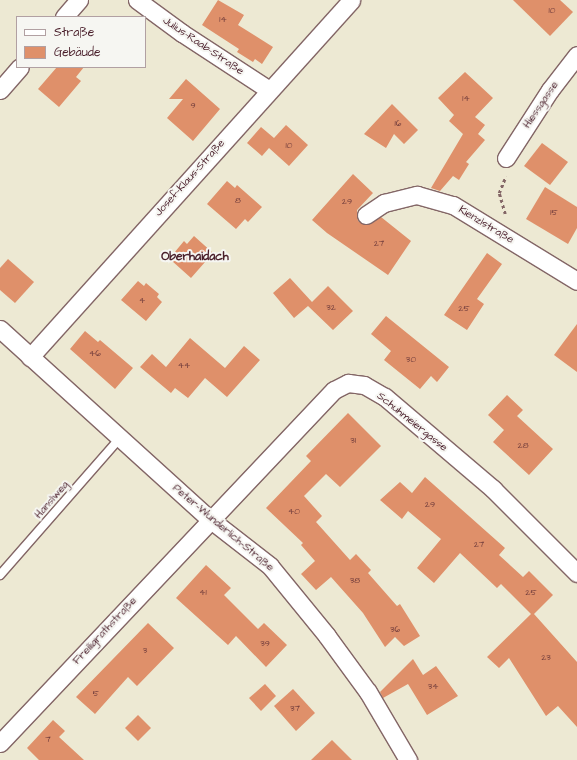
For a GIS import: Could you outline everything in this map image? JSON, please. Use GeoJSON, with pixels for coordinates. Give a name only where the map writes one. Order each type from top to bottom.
{"type":"FeatureCollection","features":[{"type":"Feature","properties":{"kind":"street"},"geometry":{"type":"LineString","coordinates":[[65,16],[79,0]]}},
{"type":"Feature","properties":{"kind":"street","name":"Julius-Raab-Straße"},"geometry":{"type":"LineString","coordinates":[[137,0],[182,33],[269,90]]}},
{"type":"Feature","properties":{"kind":"street","name":"Josef-Klaus-Straße"},"geometry":{"type":"LineString","coordinates":[[30,357],[350,0]]}},
{"type":"Feature","properties":{"kind":"street","name":"Hiessgasse"},"geometry":{"type":"LineString","coordinates":[[506,158],[550,90],[577,55]]}},
{"type":"Feature","properties":{"kind":"street"},"geometry":{"type":"LineString","coordinates":[[0,90],[19,68]]}},
{"type":"Feature","properties":{"kind":"street","name":"Kienzlstraße"},"geometry":{"type":"LineString","coordinates":[[366,215],[384,203],[417,195],[453,205],[577,281]]}},
{"type":"Feature","properties":{"kind":"street","name":"Peter-Wunderlich-Straße"},"geometry":{"type":"LineString","coordinates":[[0,329],[210,520],[270,566],[286,583],[368,692],[408,760]]}},
{"type":"Feature","properties":{"kind":"street","name":"Schuhmeiergasse"},"geometry":{"type":"LineString","coordinates":[[210,520],[334,390],[348,383],[364,385],[385,397],[493,489],[577,573]]}},
{"type":"Feature","properties":{"kind":"street","name":"Freiligrathstraße"},"geometry":{"type":"LineString","coordinates":[[0,743],[210,520]]}},
{"type":"Feature","properties":{"kind":"lane","name":"Hanslweg"},"geometry":{"type":"LineString","coordinates":[[0,575],[120,438]]}},
{"type":"Feature","properties":{"kind":"path"},"geometry":{"type":"LineString","coordinates":[[506,158],[509,170],[499,193],[501,207],[507,218]]}},
{"type":"Feature","properties":{"kind":"building"},"geometry":{"type":"Polygon","coordinates":[[[218,0],[244,15],[238,25],[273,47],[262,64],[255,59],[253,62],[237,52],[239,49],[202,25],[218,0]]]}},
{"type":"Feature","properties":{"kind":"building"},"geometry":{"type":"Polygon","coordinates":[[[513,0],[560,0],[573,12],[550,36],[513,0]]]}},
{"type":"Feature","properties":{"kind":"building"},"geometry":{"type":"Polygon","coordinates":[[[56,68],[83,68],[76,77],[81,81],[59,107],[38,89],[56,68]]]}},
{"type":"Feature","properties":{"kind":"building"},"geometry":{"type":"Polygon","coordinates":[[[465,72],[493,98],[475,117],[485,125],[478,134],[485,140],[466,162],[469,164],[459,180],[453,176],[440,191],[431,188],[463,134],[449,121],[454,115],[438,98],[465,72]]]}},
{"type":"Feature","properties":{"kind":"building"},"geometry":{"type":"Polygon","coordinates":[[[186,79],[220,109],[193,141],[167,118],[183,99],[169,99],[186,79]]]}},
{"type":"Feature","properties":{"kind":"building"},"geometry":{"type":"Polygon","coordinates":[[[392,104],[418,130],[404,144],[394,134],[386,148],[364,134],[392,104]]]}},
{"type":"Feature","properties":{"kind":"building"},"geometry":{"type":"Polygon","coordinates":[[[286,125],[308,145],[289,166],[269,148],[262,156],[247,143],[261,127],[274,138],[286,125]]]}},
{"type":"Feature","properties":{"kind":"building"},"geometry":{"type":"Polygon","coordinates":[[[542,143],[568,162],[550,185],[524,166],[542,143]]]}},
{"type":"Feature","properties":{"kind":"building"},"geometry":{"type":"Polygon","coordinates":[[[353,174],[373,193],[357,210],[358,221],[367,225],[381,217],[411,241],[388,275],[327,233],[312,220],[353,174]]]}},
{"type":"Feature","properties":{"kind":"building"},"geometry":{"type":"Polygon","coordinates":[[[227,181],[235,188],[237,185],[262,207],[248,222],[245,219],[236,229],[207,204],[227,181]]]}},
{"type":"Feature","properties":{"kind":"building"},"geometry":{"type":"Polygon","coordinates":[[[545,187],[577,207],[577,228],[568,244],[526,219],[545,187]]]}},
{"type":"Feature","properties":{"kind":"building"},"geometry":{"type":"Polygon","coordinates":[[[194,236],[213,253],[191,278],[172,261],[176,255],[174,253],[184,241],[187,244],[194,236]]]}},
{"type":"Feature","properties":{"kind":"building"},"geometry":{"type":"Polygon","coordinates":[[[487,253],[502,264],[477,299],[484,304],[467,330],[444,315],[487,253]]]}},
{"type":"Feature","properties":{"kind":"building"},"geometry":{"type":"Polygon","coordinates":[[[8,259],[34,282],[15,303],[0,290],[0,268],[8,259]]]}},
{"type":"Feature","properties":{"kind":"building"},"geometry":{"type":"Polygon","coordinates":[[[290,278],[312,302],[328,286],[353,311],[333,330],[308,306],[294,318],[273,293],[290,278]]]}},
{"type":"Feature","properties":{"kind":"building"},"geometry":{"type":"Polygon","coordinates":[[[138,281],[144,286],[146,283],[159,294],[157,297],[162,302],[146,321],[121,300],[138,281]]]}},
{"type":"Feature","properties":{"kind":"building"},"geometry":{"type":"Polygon","coordinates":[[[386,316],[449,367],[437,382],[431,376],[420,389],[384,360],[391,351],[371,334],[386,316]]]}},
{"type":"Feature","properties":{"kind":"building"},"geometry":{"type":"Polygon","coordinates":[[[577,324],[577,372],[554,355],[577,324]]]}},
{"type":"Feature","properties":{"kind":"building"},"geometry":{"type":"Polygon","coordinates":[[[85,331],[98,342],[100,340],[133,368],[115,389],[70,349],[85,331]]]}},
{"type":"Feature","properties":{"kind":"building"},"geometry":{"type":"Polygon","coordinates":[[[190,338],[225,368],[244,346],[260,360],[227,397],[205,378],[188,398],[175,388],[171,393],[140,367],[152,354],[166,367],[190,338]]]}},
{"type":"Feature","properties":{"kind":"building"},"geometry":{"type":"Polygon","coordinates":[[[507,395],[523,410],[517,416],[553,449],[529,475],[493,442],[504,430],[488,415],[507,395]]]}},
{"type":"Feature","properties":{"kind":"building"},"geometry":{"type":"Polygon","coordinates":[[[348,413],[381,446],[340,487],[326,474],[304,496],[322,516],[316,522],[350,560],[356,554],[371,570],[368,573],[397,606],[400,604],[420,636],[404,646],[395,637],[385,647],[363,613],[331,577],[316,590],[301,574],[315,561],[301,545],[303,543],[266,508],[311,461],[306,456],[348,413]]]}},
{"type":"Feature","properties":{"kind":"building"},"geometry":{"type":"Polygon","coordinates":[[[425,477],[505,548],[499,555],[523,577],[529,571],[553,595],[534,614],[577,662],[577,727],[558,706],[546,716],[509,658],[499,668],[487,657],[531,614],[501,584],[497,588],[460,553],[434,583],[417,568],[441,539],[408,511],[402,519],[380,500],[400,482],[412,493],[425,477]]]}},
{"type":"Feature","properties":{"kind":"building"},"geometry":{"type":"Polygon","coordinates":[[[206,565],[231,588],[224,595],[258,629],[264,623],[287,645],[266,667],[236,636],[228,645],[176,598],[206,565]]]}},
{"type":"Feature","properties":{"kind":"building"},"geometry":{"type":"Polygon","coordinates":[[[148,623],[174,648],[137,686],[128,677],[95,714],[76,697],[148,623]]]}},
{"type":"Feature","properties":{"kind":"building"},"geometry":{"type":"Polygon","coordinates":[[[413,659],[423,675],[436,666],[458,696],[427,715],[408,684],[383,698],[380,692],[413,659]]]}},
{"type":"Feature","properties":{"kind":"building"},"geometry":{"type":"Polygon","coordinates":[[[265,684],[276,696],[261,711],[249,698],[265,684]]]}},
{"type":"Feature","properties":{"kind":"building"},"geometry":{"type":"Polygon","coordinates":[[[293,689],[315,713],[296,731],[274,706],[293,689]]]}},
{"type":"Feature","properties":{"kind":"building"},"geometry":{"type":"Polygon","coordinates":[[[138,715],[151,728],[138,741],[125,728],[138,715]]]}},
{"type":"Feature","properties":{"kind":"building"},"geometry":{"type":"Polygon","coordinates":[[[53,720],[65,731],[59,737],[84,760],[39,760],[27,748],[53,720]]]}},
{"type":"Feature","properties":{"kind":"building"},"geometry":{"type":"Polygon","coordinates":[[[332,740],[352,760],[311,760],[332,740]]]}},
{"type":"Feature","properties":{"kind":"district","name":"Oberhaidach"},"geometry":{"type":"Point","coordinates":[195,257]}}]}
